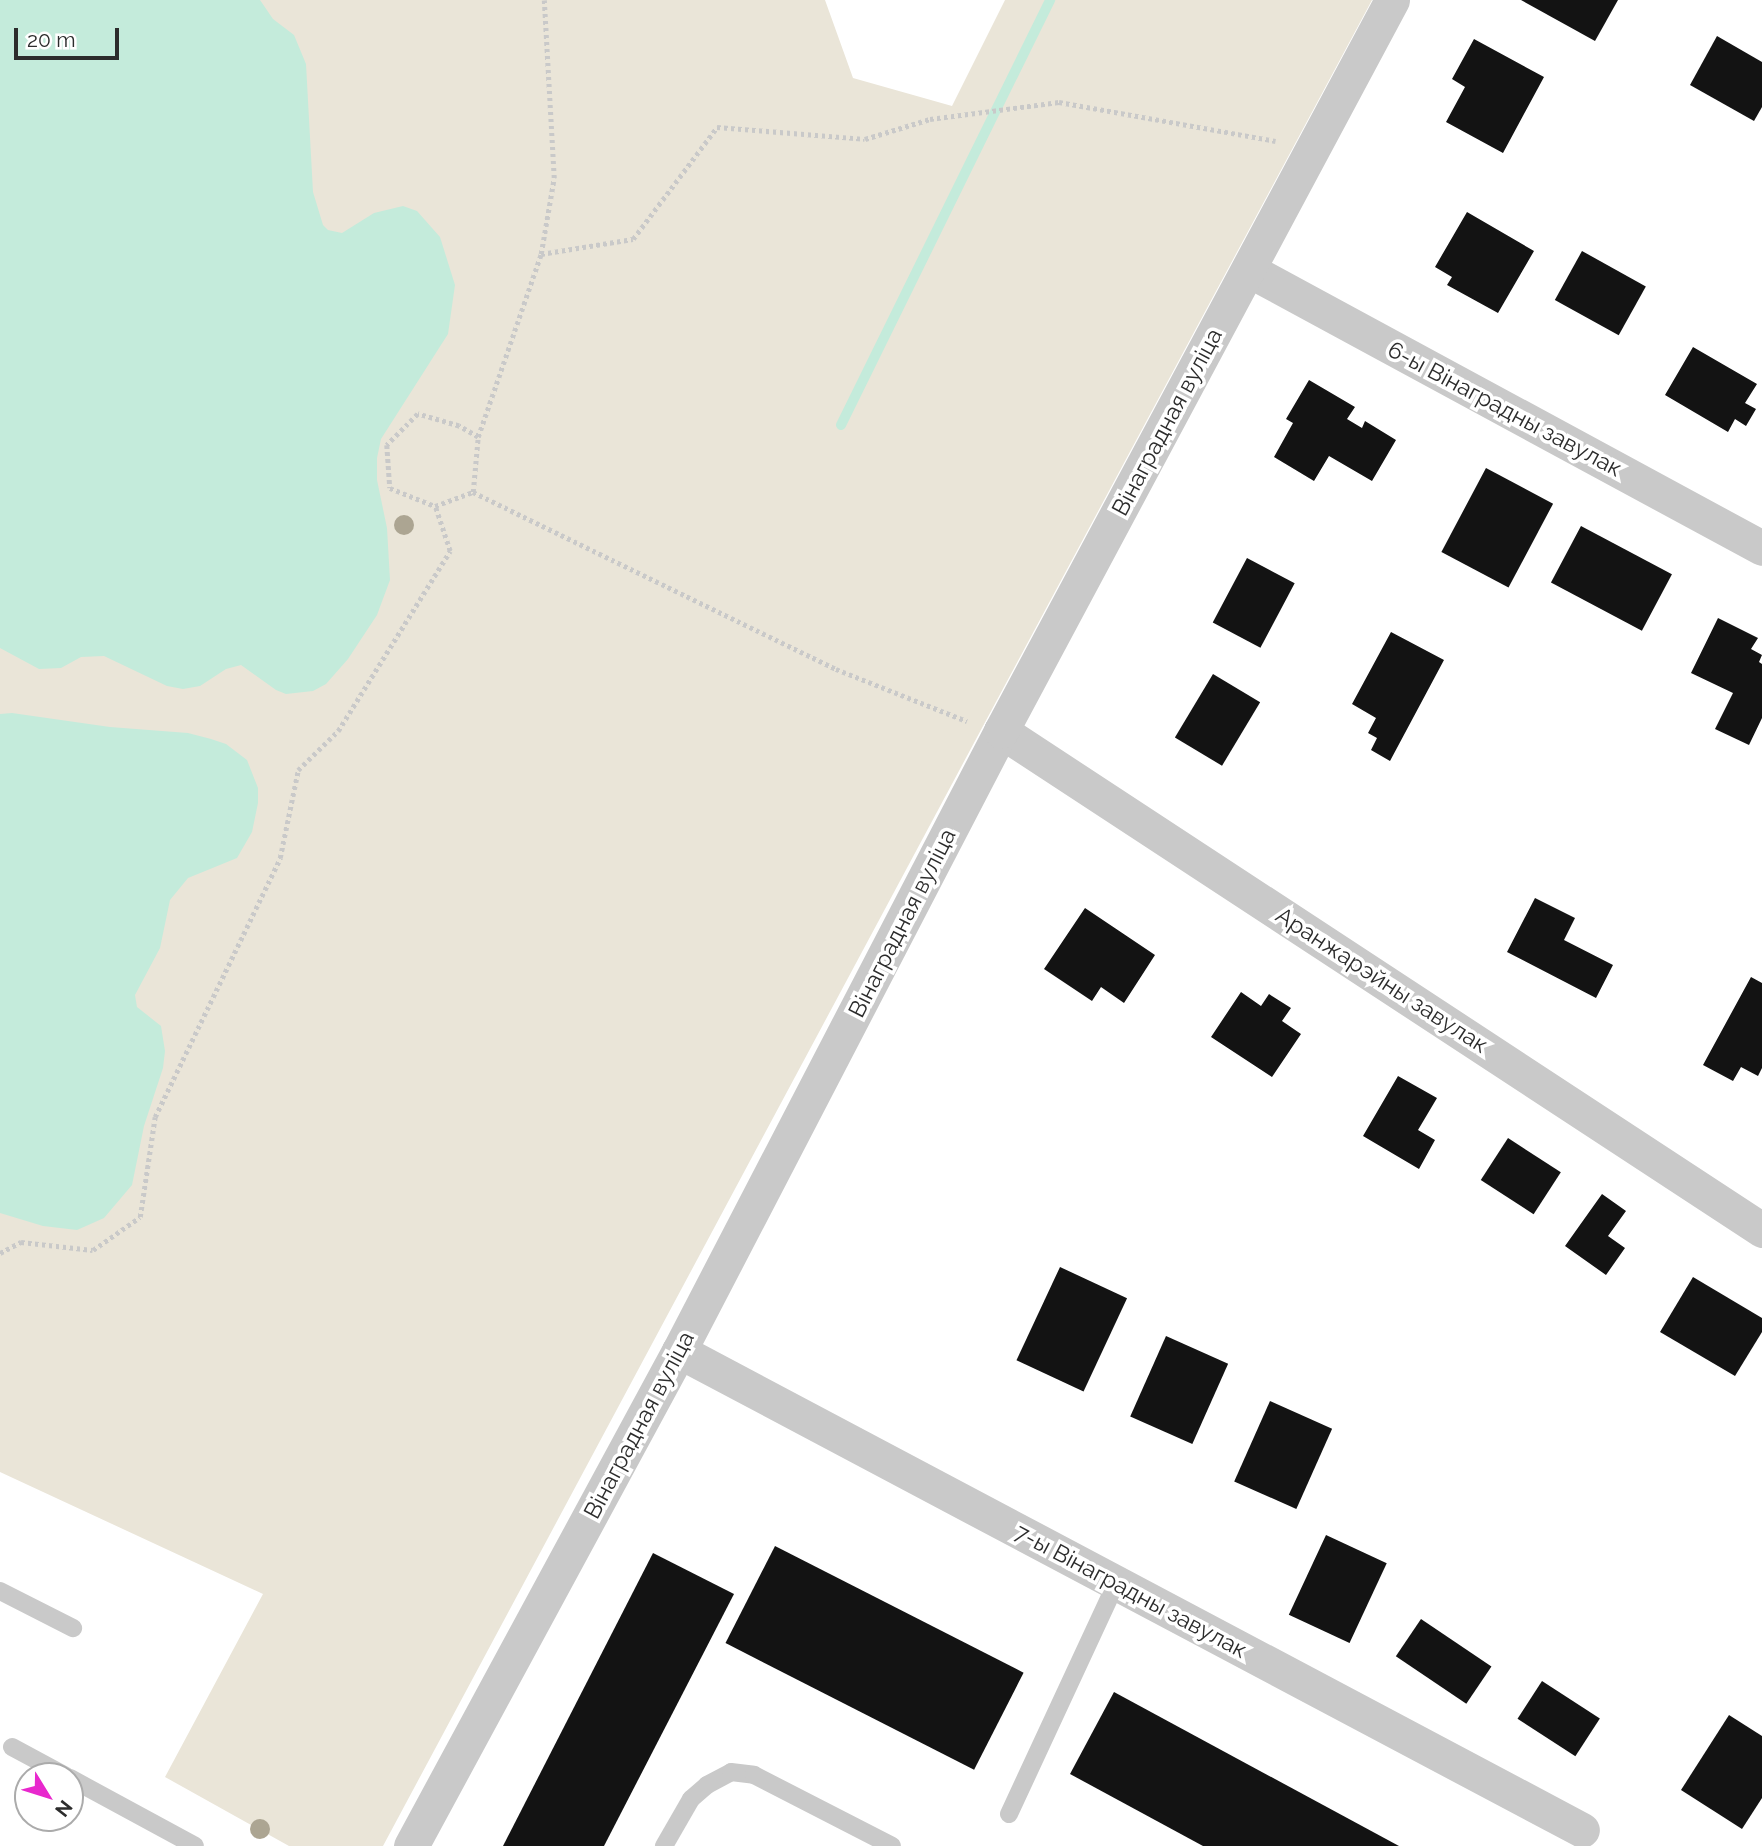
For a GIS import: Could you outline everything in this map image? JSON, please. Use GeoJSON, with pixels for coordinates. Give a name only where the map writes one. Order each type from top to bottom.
{"type":"FeatureCollection","features":[{"type":"Feature","properties":{"kind":"street","name":"Вінаградная вуліца"},"geometry":{"type":"LineString","coordinates":[[411,1846],[679,1351],[1002,731],[1392,0]]}},
{"type":"Feature","properties":{"kind":"street","name":"6-ы Вінаградны завулак"},"geometry":{"type":"LineString","coordinates":[[1249,270],[1762,548]]}},
{"type":"Feature","properties":{"kind":"street","name":"Аранжарэйны завулак"},"geometry":{"type":"LineString","coordinates":[[1002,731],[1760,1222]]}},
{"type":"Feature","properties":{"kind":"street","name":"7-ы Вінаградны завулак"},"geometry":{"type":"LineString","coordinates":[[679,1351],[1582,1830]]}},
{"type":"Feature","properties":{"kind":"lane"},"geometry":{"type":"LineString","coordinates":[[1009,1814],[1116,1583]]}},
{"type":"Feature","properties":{"kind":"lane"},"geometry":{"type":"LineString","coordinates":[[0,1591],[73,1628]]}},
{"type":"Feature","properties":{"kind":"lane"},"geometry":{"type":"LineString","coordinates":[[12,1747],[40,1762]]}},
{"type":"Feature","properties":{"kind":"lane"},"geometry":{"type":"LineString","coordinates":[[664,1846],[691,1799],[707,1785],[731,1772],[754,1775],[883,1844]]}},
{"type":"Feature","properties":{"kind":"lane"},"geometry":{"type":"LineString","coordinates":[[84,1786],[195,1846]]}},
{"type":"Feature","properties":{"kind":"path"},"geometry":{"type":"LineString","coordinates":[[473,492],[478,437],[541,254],[554,177],[544,0]]}},
{"type":"Feature","properties":{"kind":"path"},"geometry":{"type":"LineString","coordinates":[[541,254],[633,239],[717,127],[865,139],[930,119],[1059,102],[1314,148]]}},
{"type":"Feature","properties":{"kind":"path"},"geometry":{"type":"LineString","coordinates":[[478,437],[459,426],[418,414],[387,445],[390,488],[435,506],[473,492],[836,669],[946,715],[1002,731]]}},
{"type":"Feature","properties":{"kind":"path"},"geometry":{"type":"LineString","coordinates":[[0,1253],[21,1242],[93,1250],[140,1217],[155,1117],[280,858],[298,770],[338,731],[450,551],[435,506]]}},
{"type":"Feature","properties":{"kind":"shaded area"},"geometry":{"type":"Polygon","coordinates":[[[0,0],[825,0],[853,78],[952,106],[1005,0],[1372,0],[383,1846],[289,1846],[165,1777],[263,1594],[0,1472],[0,0]]]}},
{"type":"Feature","properties":{"kind":"shaded area"},"geometry":{"type":"Polygon","coordinates":[[[0,0],[260,0],[273,19],[294,35],[306,64],[313,192],[323,225],[328,230],[342,233],[374,213],[403,206],[417,211],[440,237],[455,285],[448,334],[381,439],[377,458],[377,480],[387,528],[390,580],[377,615],[348,659],[326,684],[313,691],[286,694],[241,665],[226,669],[200,686],[183,689],[167,686],[104,656],[81,657],[61,668],[39,669],[0,648],[0,0]]]}},
{"type":"Feature","properties":{"kind":"shaded area"},"geometry":{"type":"Polygon","coordinates":[[[12,713],[110,727],[188,733],[211,739],[226,744],[247,760],[258,788],[252,832],[237,858],[188,878],[170,900],[160,948],[135,995],[137,1007],[161,1026],[165,1051],[163,1068],[144,1126],[132,1185],[104,1218],[77,1230],[43,1226],[0,1213],[0,714],[12,713]]]}},
{"type":"Feature","properties":{"kind":"building"},"geometry":{"type":"Polygon","coordinates":[[[1521,0],[1618,0],[1595,41],[1521,0]]]}},
{"type":"Feature","properties":{"kind":"building"},"geometry":{"type":"Polygon","coordinates":[[[1717,36],[1762,62],[1762,107],[1754,121],[1690,85],[1717,36]]]}},
{"type":"Feature","properties":{"kind":"building"},"geometry":{"type":"Polygon","coordinates":[[[1474,39],[1544,77],[1503,153],[1446,122],[1465,87],[1452,79],[1474,39]]]}},
{"type":"Feature","properties":{"kind":"building"},"geometry":{"type":"Polygon","coordinates":[[[1467,212],[1534,251],[1498,313],[1447,285],[1452,277],[1435,267],[1467,212]]]}},
{"type":"Feature","properties":{"kind":"building"},"geometry":{"type":"Polygon","coordinates":[[[1582,251],[1646,286],[1619,335],[1555,300],[1582,251]]]}},
{"type":"Feature","properties":{"kind":"building"},"geometry":{"type":"Polygon","coordinates":[[[1693,347],[1757,384],[1745,403],[1756,409],[1746,426],[1735,419],[1728,432],[1665,395],[1693,347]]]}},
{"type":"Feature","properties":{"kind":"building"},"geometry":{"type":"Polygon","coordinates":[[[1309,380],[1355,407],[1347,419],[1362,428],[1365,421],[1396,440],[1372,481],[1329,456],[1314,481],[1274,457],[1293,423],[1286,419],[1309,380]]]}},
{"type":"Feature","properties":{"kind":"building"},"geometry":{"type":"Polygon","coordinates":[[[1486,468],[1553,504],[1509,588],[1441,552],[1486,468]]]}},
{"type":"Feature","properties":{"kind":"building"},"geometry":{"type":"Polygon","coordinates":[[[1581,526],[1672,574],[1642,631],[1551,583],[1581,526]]]}},
{"type":"Feature","properties":{"kind":"building"},"geometry":{"type":"Polygon","coordinates":[[[1247,558],[1295,583],[1260,648],[1213,622],[1247,558]]]}},
{"type":"Feature","properties":{"kind":"building"},"geometry":{"type":"Polygon","coordinates":[[[1718,618],[1758,638],[1751,649],[1762,655],[1759,662],[1762,664],[1762,718],[1749,745],[1715,729],[1733,693],[1691,673],[1718,618]]]}},
{"type":"Feature","properties":{"kind":"building"},"geometry":{"type":"Polygon","coordinates":[[[1391,632],[1444,660],[1390,761],[1371,750],[1377,738],[1368,733],[1376,718],[1352,704],[1391,632]]]}},
{"type":"Feature","properties":{"kind":"building"},"geometry":{"type":"Polygon","coordinates":[[[1213,674],[1260,702],[1222,766],[1175,737],[1213,674]]]}},
{"type":"Feature","properties":{"kind":"building"},"geometry":{"type":"Polygon","coordinates":[[[1535,898],[1575,918],[1564,940],[1613,965],[1596,998],[1507,952],[1535,898]]]}},
{"type":"Feature","properties":{"kind":"building"},"geometry":{"type":"Polygon","coordinates":[[[1085,908],[1155,955],[1124,1003],[1101,987],[1092,1001],[1044,969],[1085,908]]]}},
{"type":"Feature","properties":{"kind":"building"},"geometry":{"type":"Polygon","coordinates":[[[1751,977],[1762,983],[1762,1068],[1758,1076],[1741,1067],[1733,1081],[1703,1065],[1751,977]]]}},
{"type":"Feature","properties":{"kind":"building"},"geometry":{"type":"Polygon","coordinates":[[[1241,992],[1261,1006],[1269,994],[1291,1008],[1282,1021],[1301,1034],[1272,1077],[1211,1037],[1241,992]]]}},
{"type":"Feature","properties":{"kind":"building"},"geometry":{"type":"Polygon","coordinates":[[[1398,1076],[1437,1098],[1418,1130],[1435,1140],[1419,1169],[1363,1136],[1398,1076]]]}},
{"type":"Feature","properties":{"kind":"building"},"geometry":{"type":"Polygon","coordinates":[[[1508,1138],[1561,1172],[1534,1214],[1481,1180],[1508,1138]]]}},
{"type":"Feature","properties":{"kind":"building"},"geometry":{"type":"Polygon","coordinates":[[[1602,1194],[1626,1211],[1608,1236],[1625,1248],[1606,1275],[1565,1246],[1602,1194]]]}},
{"type":"Feature","properties":{"kind":"building"},"geometry":{"type":"Polygon","coordinates":[[[1060,1267],[1127,1298],[1084,1392],[1016,1360],[1060,1267]]]}},
{"type":"Feature","properties":{"kind":"building"},"geometry":{"type":"Polygon","coordinates":[[[1693,1277],[1762,1318],[1762,1332],[1735,1376],[1660,1332],[1693,1277]]]}},
{"type":"Feature","properties":{"kind":"building"},"geometry":{"type":"Polygon","coordinates":[[[1166,1336],[1228,1364],[1192,1444],[1130,1416],[1166,1336]]]}},
{"type":"Feature","properties":{"kind":"building"},"geometry":{"type":"Polygon","coordinates":[[[1270,1401],[1332,1429],[1296,1509],[1234,1481],[1270,1401]]]}},
{"type":"Feature","properties":{"kind":"building"},"geometry":{"type":"Polygon","coordinates":[[[1326,1535],[1387,1563],[1350,1643],[1289,1615],[1326,1535]]]}},
{"type":"Feature","properties":{"kind":"building"},"geometry":{"type":"Polygon","coordinates":[[[775,1546],[1024,1673],[974,1770],[726,1643],[775,1546]]]}},
{"type":"Feature","properties":{"kind":"building"},"geometry":{"type":"Polygon","coordinates":[[[653,1553],[734,1594],[604,1846],[503,1846],[653,1553]]]}},
{"type":"Feature","properties":{"kind":"building"},"geometry":{"type":"Polygon","coordinates":[[[1421,1619],[1491,1667],[1466,1704],[1396,1656],[1421,1619]]]}},
{"type":"Feature","properties":{"kind":"building"},"geometry":{"type":"Polygon","coordinates":[[[1542,1681],[1600,1719],[1575,1756],[1517,1719],[1542,1681]]]}},
{"type":"Feature","properties":{"kind":"building"},"geometry":{"type":"Polygon","coordinates":[[[1114,1692],[1399,1846],[1203,1846],[1070,1774],[1114,1692]]]}},
{"type":"Feature","properties":{"kind":"building"},"geometry":{"type":"Polygon","coordinates":[[[1729,1715],[1762,1736],[1762,1798],[1742,1829],[1681,1790],[1729,1715]]]}},
{"type":"Feature","properties":{"kind":"waterway"},"geometry":{"type":"LineString","coordinates":[[841,425],[1050,0]]}}]}
